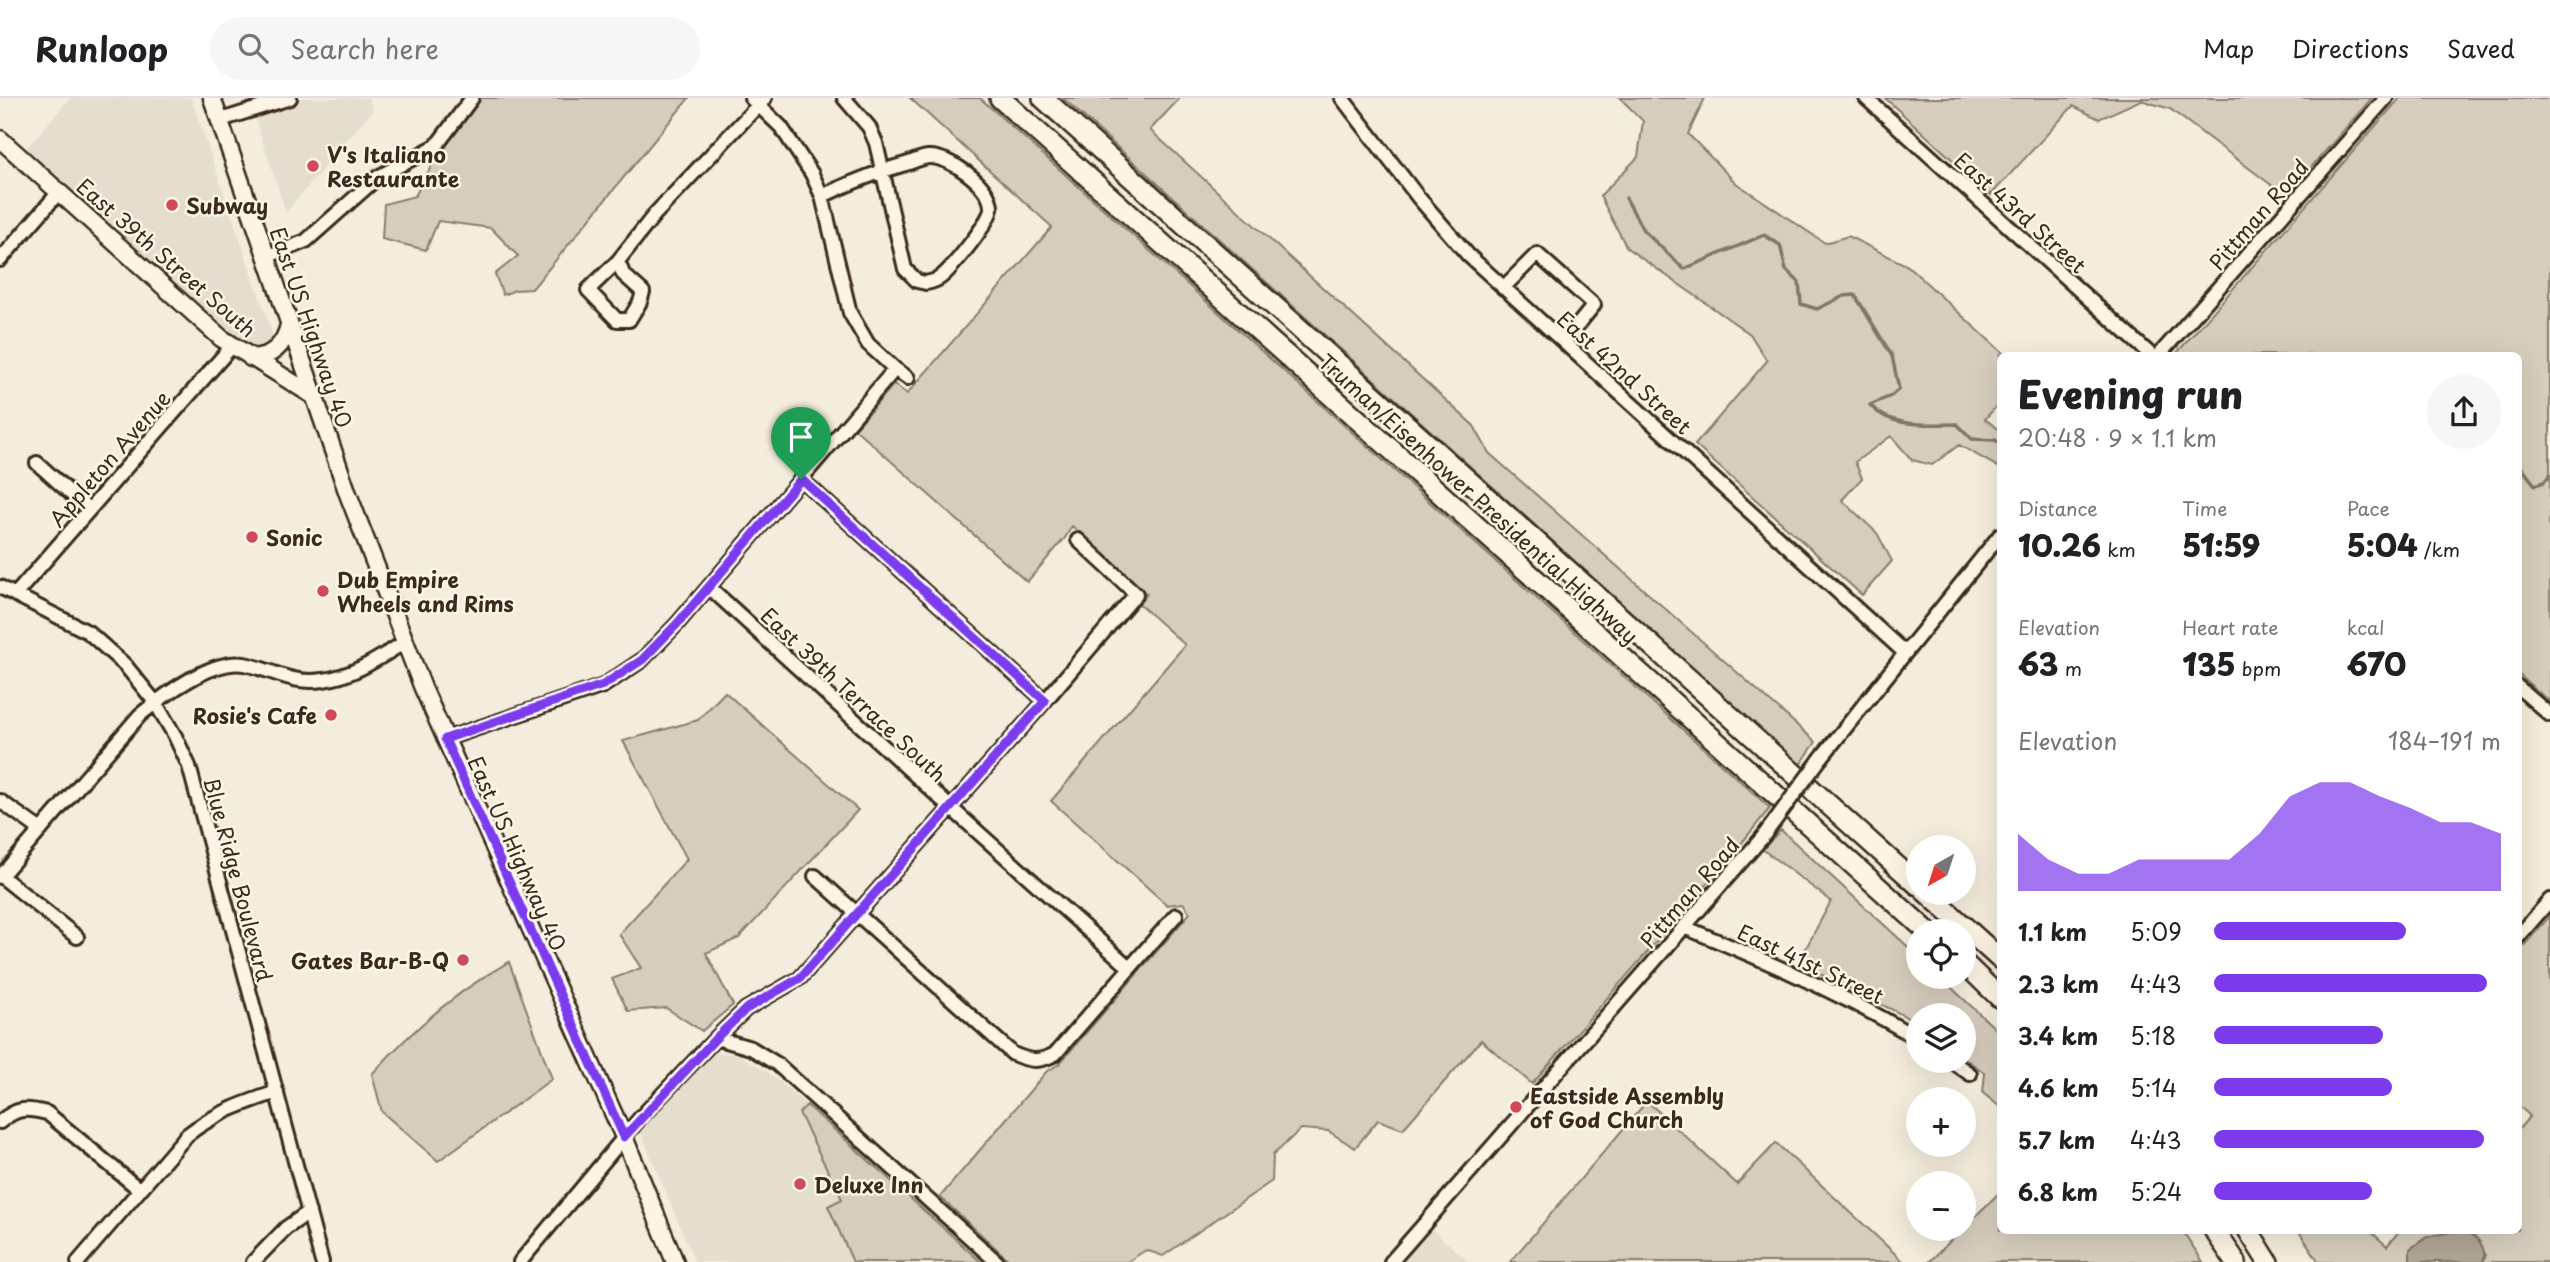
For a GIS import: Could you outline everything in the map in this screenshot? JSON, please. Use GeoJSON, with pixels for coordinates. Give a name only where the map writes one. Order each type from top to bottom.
{"type":"FeatureCollection","features":[{"type":"Feature","properties":{"kind":"highway","name":"Truman/Eisenhower Presidential Highway"},"geometry":{"type":"LineString","coordinates":[[1000,98],[1914,919]]}},
{"type":"Feature","properties":{"kind":"highway","name":"Truman/Eisenhower Presidential Highway"},"geometry":{"type":"LineString","coordinates":[[1043,98],[1906,874]]}},
{"type":"Feature","properties":{"kind":"highway"},"geometry":{"type":"LineString","coordinates":[[1940,905],[1997,956]]}},
{"type":"Feature","properties":{"kind":"highway"},"geometry":{"type":"LineString","coordinates":[[1976,975],[1997,995]]}},
{"type":"Feature","properties":{"kind":"highway"},"geometry":{"type":"LineString","coordinates":[[2217,1234],[2236,1262]]}},
{"type":"Feature","properties":{"kind":"highway"},"geometry":{"type":"LineString","coordinates":[[2250,1234],[2268,1262]]}},
{"type":"Feature","properties":{"kind":"main road","name":"East US Highway 40"},"geometry":{"type":"LineString","coordinates":[[212,98],[348,494],[405,642],[445,739],[624,1137],[675,1262]]}},
{"type":"Feature","properties":{"kind":"main road","name":"East 39th Street South"},"geometry":{"type":"LineString","coordinates":[[0,139],[216,334],[314,396]]}},
{"type":"Feature","properties":{"kind":"main road"},"geometry":{"type":"LineString","coordinates":[[251,358],[271,354],[286,337],[289,325]]}},
{"type":"Feature","properties":{"kind":"street"},"geometry":{"type":"LineString","coordinates":[[221,120],[290,98]]}},
{"type":"Feature","properties":{"kind":"street"},"geometry":{"type":"LineString","coordinates":[[267,257],[306,241],[378,177],[436,146],[472,98]]}},
{"type":"Feature","properties":{"kind":"street"},"geometry":{"type":"LineString","coordinates":[[821,196],[863,176],[882,171],[928,158],[944,159],[956,164],[985,191],[991,205],[988,221],[942,277],[926,283],[917,281],[905,269],[882,171],[876,143],[869,127],[845,98]]}},
{"type":"Feature","properties":{"kind":"street","name":"East 42nd Street"},"geometry":{"type":"LineString","coordinates":[[1342,98],[1418,197],[1468,255],[1905,653]]}},
{"type":"Feature","properties":{"kind":"street","name":"East 43rd Street"},"geometry":{"type":"LineString","coordinates":[[1866,98],[2148,352]]}},
{"type":"Feature","properties":{"kind":"street","name":"Pittman Road"},"geometry":{"type":"LineString","coordinates":[[2163,352],[2386,98]]}},
{"type":"Feature","properties":{"kind":"street"},"geometry":{"type":"LineString","coordinates":[[618,261],[623,274],[643,292],[629,320],[617,320],[588,290],[618,261],[655,214],[758,100],[796,146],[821,196],[850,313],[868,344],[908,378]]}},
{"type":"Feature","properties":{"kind":"street"},"geometry":{"type":"LineString","coordinates":[[0,260],[60,191]]}},
{"type":"Feature","properties":{"kind":"street"},"geometry":{"type":"LineString","coordinates":[[1503,288],[1537,254],[1594,305],[1564,342]]}},
{"type":"Feature","properties":{"kind":"street","name":"Appleton Avenue"},"geometry":{"type":"LineString","coordinates":[[15,595],[232,346]]}},
{"type":"Feature","properties":{"kind":"street"},"geometry":{"type":"LineString","coordinates":[[445,739],[603,685],[642,660],[709,587],[895,369]]}},
{"type":"Feature","properties":{"kind":"street"},"geometry":{"type":"LineString","coordinates":[[37,463],[89,510]]}},
{"type":"Feature","properties":{"kind":"street"},"geometry":{"type":"LineString","coordinates":[[801,479],[1045,701]]}},
{"type":"Feature","properties":{"kind":"street"},"geometry":{"type":"LineString","coordinates":[[520,1262],[533,1256],[624,1137],[716,1038],[746,1009],[800,978],[1136,594],[1079,540]]}},
{"type":"Feature","properties":{"kind":"street","name":"Pittman Road"},"geometry":{"type":"LineString","coordinates":[[1391,1262],[1762,838],[1821,758],[1997,540]]}},
{"type":"Feature","properties":{"kind":"street","name":"Blue Ridge Boulevard"},"geometry":{"type":"LineString","coordinates":[[0,587],[88,632],[125,665],[155,702],[175,736],[189,766],[322,1262]]}},
{"type":"Feature","properties":{"kind":"street","name":"East 39th Terrace South"},"geometry":{"type":"LineString","coordinates":[[709,587],[1130,968]]}},
{"type":"Feature","properties":{"kind":"street"},"geometry":{"type":"LineString","coordinates":[[77,937],[0,877],[140,715],[155,702],[220,666],[244,664],[285,678],[321,681],[356,671],[405,642]]}},
{"type":"Feature","properties":{"kind":"street"},"geometry":{"type":"LineString","coordinates":[[2522,690],[2550,715]]}},
{"type":"Feature","properties":{"kind":"street"},"geometry":{"type":"LineString","coordinates":[[0,801],[41,830]]}},
{"type":"Feature","properties":{"kind":"street"},"geometry":{"type":"LineString","coordinates":[[815,876],[1013,1054],[1029,1061],[1038,1061],[1055,1054],[1176,915]]}},
{"type":"Feature","properties":{"kind":"street"},"geometry":{"type":"LineString","coordinates":[[2522,932],[2550,900]]}},
{"type":"Feature","properties":{"kind":"street","name":"East 41st Street"},"geometry":{"type":"LineString","coordinates":[[1684,927],[1768,961],[1882,1017],[1906,1032]]}},
{"type":"Feature","properties":{"kind":"street"},"geometry":{"type":"LineString","coordinates":[[716,1038],[751,1048],[777,1064],[997,1262]]}},
{"type":"Feature","properties":{"kind":"street"},"geometry":{"type":"LineString","coordinates":[[78,1262],[187,1135],[203,1122],[232,1107],[277,1092]]}},
{"type":"Feature","properties":{"kind":"street"},"geometry":{"type":"LineString","coordinates":[[0,1122],[10,1113],[29,1108],[47,1113],[140,1189]]}},
{"type":"Feature","properties":{"kind":"street"},"geometry":{"type":"LineString","coordinates":[[253,1262],[286,1228],[309,1212]]}},
{"type":"Feature","properties":{"kind":"shaded area"},"geometry":{"type":"Polygon","coordinates":[[[70,98],[191,98],[269,324],[273,338],[267,347],[253,347],[225,328],[26,149],[70,98]]]}},
{"type":"Feature","properties":{"kind":"shaded area"},"geometry":{"type":"Polygon","coordinates":[[[248,98],[369,98],[373,110],[286,212],[248,98]]]}},
{"type":"Feature","properties":{"kind":"shaded area"},"geometry":{"type":"Polygon","coordinates":[[[478,98],[689,98],[532,289],[515,290],[503,295],[495,274],[518,256],[491,228],[438,221],[426,250],[382,239],[384,204],[415,196],[448,136],[478,98]]]}},
{"type":"Feature","properties":{"kind":"shaded area"},"geometry":{"type":"Polygon","coordinates":[[[910,98],[980,98],[1770,808],[1728,860],[1532,1084],[1481,1040],[1403,1129],[1378,1120],[1355,1148],[1328,1131],[1301,1129],[1273,1155],[1272,1181],[1163,1256],[1146,1250],[1127,1262],[1011,1262],[940,1197],[1046,1072],[1059,1064],[1190,913],[1183,903],[1167,905],[1051,801],[1185,645],[1139,604],[1147,594],[1072,526],[1027,582],[855,429],[894,384],[907,394],[1052,227],[910,98]]]}},
{"type":"Feature","properties":{"kind":"shaded area"},"geometry":{"type":"Polygon","coordinates":[[[1063,98],[1180,98],[1150,130],[1474,426],[1489,453],[1816,742],[1800,765],[1063,98]]]}},
{"type":"Feature","properties":{"kind":"shaded area"},"geometry":{"type":"Polygon","coordinates":[[[1620,98],[1705,98],[1688,134],[1736,183],[1825,243],[1848,236],[1908,266],[2002,352],[1997,352],[1997,405],[1985,419],[1997,428],[1997,466],[1959,445],[1932,465],[1912,460],[1891,436],[1855,462],[1862,478],[1842,500],[1877,533],[1892,561],[1862,595],[1695,445],[1767,361],[1750,334],[1627,248],[1600,196],[1638,157],[1643,121],[1620,98]]]}},
{"type":"Feature","properties":{"kind":"shaded area"},"geometry":{"type":"Polygon","coordinates":[[[1885,98],[2372,98],[2286,196],[2170,109],[2141,100],[2099,119],[2073,106],[1991,195],[1885,98]]]}},
{"type":"Feature","properties":{"kind":"shaded area"},"geometry":{"type":"Polygon","coordinates":[[[2400,98],[2550,98],[2550,702],[2522,678],[2522,352],[2178,352],[2400,98]]]}},
{"type":"Feature","properties":{"kind":"shaded area"},"geometry":{"type":"Polygon","coordinates":[[[725,692],[858,810],[739,938],[706,953],[733,1005],[702,1031],[666,1008],[628,1011],[612,979],[641,968],[619,934],[687,859],[623,741],[698,720],[725,692]]]}},
{"type":"Feature","properties":{"kind":"shaded area"},"geometry":{"type":"Polygon","coordinates":[[[1781,830],[1906,945],[1906,989],[1953,989],[1968,1003],[1906,1003],[1906,1017],[1798,963],[1831,901],[1762,849],[1781,830]]]}},
{"type":"Feature","properties":{"kind":"shaded area"},"geometry":{"type":"Polygon","coordinates":[[[2550,916],[2550,1262],[2483,1262],[2486,1255],[2469,1234],[2522,1234],[2522,1125],[2530,1116],[2522,1109],[2522,948],[2550,916]]]}},
{"type":"Feature","properties":{"kind":"shaded area"},"geometry":{"type":"Polygon","coordinates":[[[509,962],[552,1079],[438,1161],[382,1112],[372,1074],[436,1012],[509,962]]]}},
{"type":"Feature","properties":{"kind":"shaded area"},"geometry":{"type":"Polygon","coordinates":[[[1976,1011],[1997,1030],[1997,1105],[1983,1093],[1985,1073],[1976,1067],[1976,1011]]]}},
{"type":"Feature","properties":{"kind":"shaded area"},"geometry":{"type":"Polygon","coordinates":[[[712,1052],[739,1055],[769,1073],[807,1105],[800,1113],[842,1199],[829,1206],[853,1262],[695,1262],[638,1126],[712,1052]]]}},
{"type":"Feature","properties":{"kind":"shaded area"},"geometry":{"type":"Polygon","coordinates":[[[1647,1101],[1737,1184],[1776,1143],[1904,1262],[1510,1262],[1647,1101]]]}},
{"type":"Feature","properties":{"kind":"shaded area"},"geometry":{"type":"Polygon","coordinates":[[[807,1105],[981,1262],[853,1262],[828,1206],[842,1199],[799,1113],[807,1105]]]}},
{"type":"Feature","properties":{"kind":"shaded area"},"geometry":{"type":"Polygon","coordinates":[[[1997,1195],[1997,1234],[2185,1234],[2203,1262],[1929,1262],[1950,1241],[1976,1241],[1976,1216],[1997,1195]]]}},
{"type":"Feature","properties":{"kind":"shaded area"},"geometry":{"type":"Polygon","coordinates":[[[1431,1229],[1469,1262],[1403,1262],[1431,1229]]]}},
{"type":"Feature","properties":{"kind":"shaded area"},"geometry":{"type":"Polygon","coordinates":[[[2301,1234],[2374,1234],[2387,1246],[2397,1234],[2441,1234],[2427,1237],[2410,1249],[2410,1262],[2319,1262],[2301,1234]]]}},
{"type":"Feature","properties":{"kind":"shaded area"},"geometry":{"type":"Polygon","coordinates":[[[2471,1234],[2482,1246],[2483,1262],[2410,1262],[2410,1249],[2427,1237],[2471,1234]]]}},
{"type":"Feature","properties":{"kind":"waterway"},"geometry":{"type":"LineString","coordinates":[[1626,198],[1643,230],[1684,269],[1764,235],[1780,245],[1786,270],[1799,282],[1801,304],[1817,309],[1844,296],[1855,295],[1892,356],[1899,389],[1891,396],[1870,405],[1879,413],[1899,422],[1957,424],[1972,439],[1997,441]]}},
{"type":"Feature","properties":{"kind":"waterway"},"geometry":{"type":"LineString","coordinates":[[2522,468],[2535,485],[2544,482],[2550,475]]}},
{"type":"Feature","properties":{"kind":"waterway"},"geometry":{"type":"LineString","coordinates":[[2550,520],[2550,530]]}},
{"type":"Feature","properties":{"kind":"place","name":"V's Italiano Restaurante"},"geometry":{"type":"Point","coordinates":[313,166]}},
{"type":"Feature","properties":{"kind":"place","name":"Subway"},"geometry":{"type":"Point","coordinates":[172,205]}},
{"type":"Feature","properties":{"kind":"place","name":"Sonic"},"geometry":{"type":"Point","coordinates":[252,537]}},
{"type":"Feature","properties":{"kind":"place","name":"Dub Empire Wheels and Rims"},"geometry":{"type":"Point","coordinates":[323,591]}},
{"type":"Feature","properties":{"kind":"place","name":"Rosie's Cafe"},"geometry":{"type":"Point","coordinates":[331,715]}},
{"type":"Feature","properties":{"kind":"place","name":"Gates Bar-B-Q"},"geometry":{"type":"Point","coordinates":[463,960]}},
{"type":"Feature","properties":{"kind":"place","name":"Eastside Assembly of God Church"},"geometry":{"type":"Point","coordinates":[1516,1107]}},
{"type":"Feature","properties":{"kind":"place","name":"Deluxe Inn"},"geometry":{"type":"Point","coordinates":[800,1184]}},
{"type":"Feature","properties":{"kind":"route"},"geometry":{"type":"LineString","coordinates":[[801,479],[1045,701],[800,978],[746,1009],[624,1137],[445,739],[603,685],[642,660],[677,624],[801,479]]}}]}
